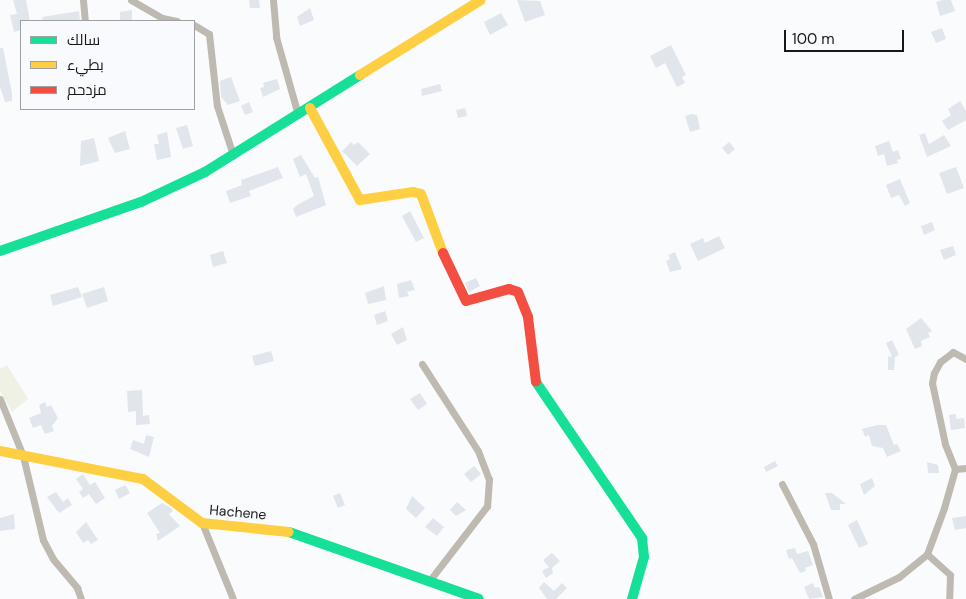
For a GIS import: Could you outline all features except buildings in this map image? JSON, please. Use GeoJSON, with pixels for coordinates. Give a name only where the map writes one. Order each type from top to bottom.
{"type":"FeatureCollection","features":[{"type":"Feature","properties":{"kind":"street"},"geometry":{"type":"LineString","coordinates":[[83,0],[85,20]]}},
{"type":"Feature","properties":{"kind":"street"},"geometry":{"type":"LineString","coordinates":[[131,0],[162,18],[172,20]]}},
{"type":"Feature","properties":{"kind":"street"},"geometry":{"type":"LineString","coordinates":[[273,0],[276,37],[298,115]]}},
{"type":"Feature","properties":{"kind":"street"},"geometry":{"type":"LineString","coordinates":[[0,251],[141,202],[205,172],[481,0]]}},
{"type":"Feature","properties":{"kind":"street"},"geometry":{"type":"LineString","coordinates":[[195,25],[209,34],[217,106],[233,155]]}},
{"type":"Feature","properties":{"kind":"street"},"geometry":{"type":"LineString","coordinates":[[310,108],[360,200],[413,192],[421,194],[445,258],[466,301],[509,288],[518,292],[528,318],[534,379],[642,538],[644,557],[632,599]]}},
{"type":"Feature","properties":{"kind":"street"},"geometry":{"type":"LineString","coordinates":[[854,599],[899,576],[927,554],[944,508],[955,469],[945,444],[932,383],[934,373],[947,355],[953,352],[966,359]]}},
{"type":"Feature","properties":{"kind":"street"},"geometry":{"type":"LineString","coordinates":[[422,364],[478,450],[489,479],[487,506],[430,580]]}},
{"type":"Feature","properties":{"kind":"street"},"geometry":{"type":"LineString","coordinates":[[0,399],[23,456],[43,540],[53,559],[77,588],[81,599]]}},
{"type":"Feature","properties":{"kind":"street","name":"Hachene"},"geometry":{"type":"LineString","coordinates":[[0,451],[143,479],[202,523],[291,532],[375,558],[479,599]]}},
{"type":"Feature","properties":{"kind":"street"},"geometry":{"type":"LineString","coordinates":[[955,469],[966,468]]}},
{"type":"Feature","properties":{"kind":"street"},"geometry":{"type":"LineString","coordinates":[[782,484],[813,544],[829,599]]}},
{"type":"Feature","properties":{"kind":"street"},"geometry":{"type":"LineString","coordinates":[[202,523],[233,599]]}},
{"type":"Feature","properties":{"kind":"street"},"geometry":{"type":"LineString","coordinates":[[927,554],[950,575],[948,599]]}},
{"type":"Feature","properties":{"kind":"shaded area"},"geometry":{"type":"Polygon","coordinates":[[[7,365],[28,399],[12,412],[0,391],[0,369],[7,365]]]}},
{"type":"Feature","properties":{"kind":"traffic: fast"},"geometry":{"type":"LineString","coordinates":[[0,251],[141,202],[205,172],[360,75]]}},
{"type":"Feature","properties":{"kind":"traffic: fast"},"geometry":{"type":"LineString","coordinates":[[536,382],[642,538],[644,557],[632,599]]}},
{"type":"Feature","properties":{"kind":"traffic: fast"},"geometry":{"type":"LineString","coordinates":[[289,532],[479,599]]}},
{"type":"Feature","properties":{"kind":"traffic: slow"},"geometry":{"type":"LineString","coordinates":[[360,75],[481,0]]}},
{"type":"Feature","properties":{"kind":"traffic: slow"},"geometry":{"type":"LineString","coordinates":[[310,108],[360,200],[413,192],[421,194],[443,253]]}},
{"type":"Feature","properties":{"kind":"traffic: slow"},"geometry":{"type":"LineString","coordinates":[[0,451],[143,479],[202,523],[289,532]]}},
{"type":"Feature","properties":{"kind":"traffic: jam"},"geometry":{"type":"LineString","coordinates":[[443,253],[466,301],[509,289],[518,292],[528,317],[536,382]]}}]}
